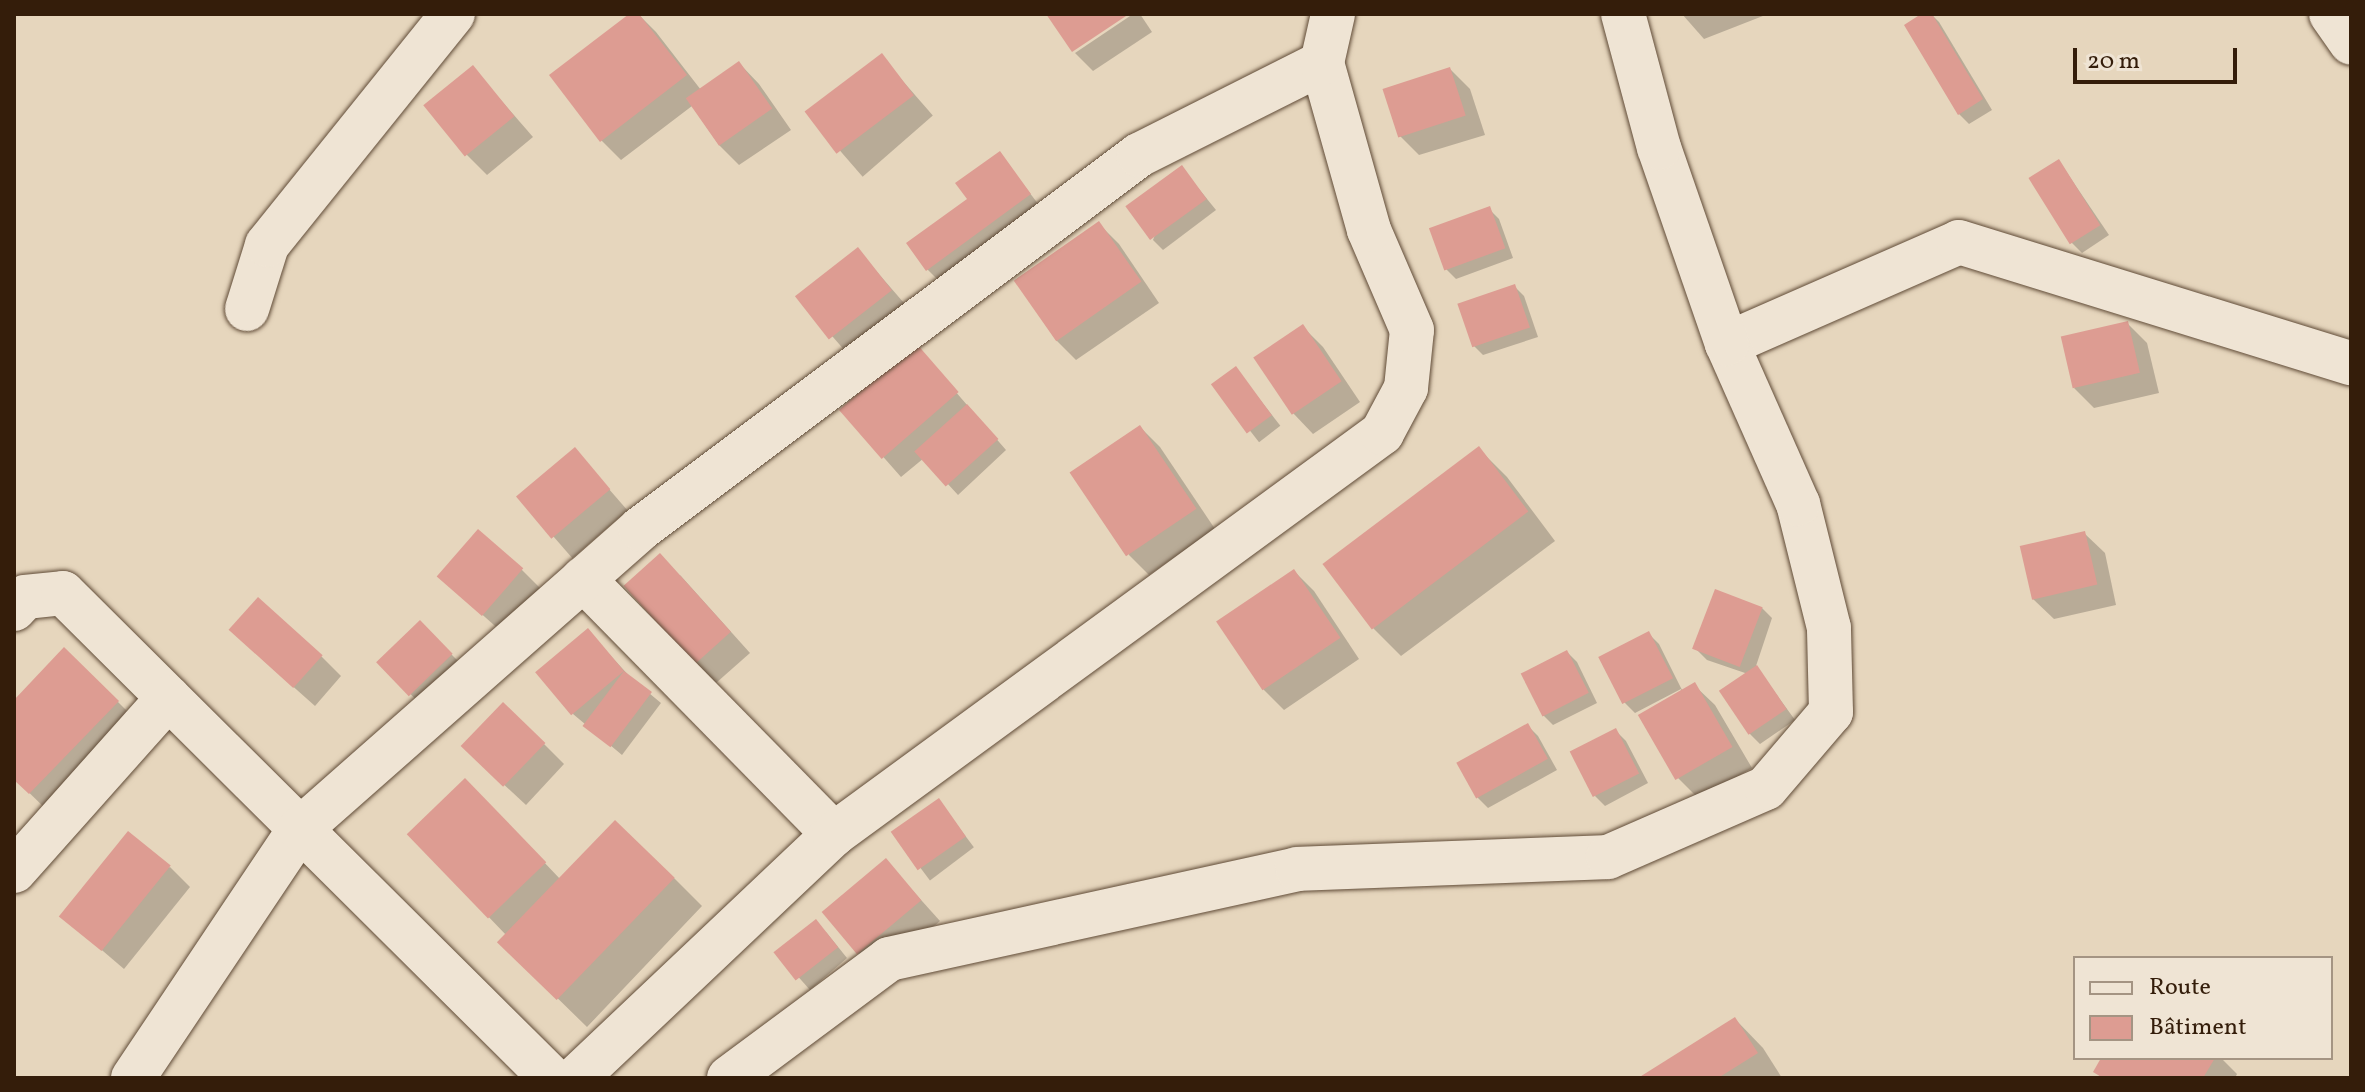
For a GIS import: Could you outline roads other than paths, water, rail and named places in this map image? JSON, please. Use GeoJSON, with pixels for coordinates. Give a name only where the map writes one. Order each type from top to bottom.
{"type":"FeatureCollection","features":[{"type":"Feature","properties":{"kind":"street"},"geometry":{"type":"LineString","coordinates":[[247,309],[267,245],[453,14]]}},
{"type":"Feature","properties":{"kind":"street"},"geometry":{"type":"LineString","coordinates":[[576,1078],[834,834],[1382,433],[1406,388],[1412,330],[1369,230],[1322,63],[1333,14]]}},
{"type":"Feature","properties":{"kind":"street"},"geometry":{"type":"LineString","coordinates":[[729,1078],[889,959],[1297,869],[1608,857],[1766,788],[1831,712],[1829,628],[1798,504],[1727,344],[1659,148],[1623,14]]}},
{"type":"Feature","properties":{"kind":"street"},"geometry":{"type":"LineString","coordinates":[[2331,14],[2351,43]]}},
{"type":"Feature","properties":{"kind":"street"},"geometry":{"type":"LineString","coordinates":[[133,1078],[300,829],[640,529],[1139,155],[1322,63]]}},
{"type":"Feature","properties":{"kind":"street"},"geometry":{"type":"LineString","coordinates":[[1727,344],[1959,242],[2351,363]]}},
{"type":"Feature","properties":{"kind":"street"},"geometry":{"type":"LineString","coordinates":[[583,579],[834,834]]}},
{"type":"Feature","properties":{"kind":"street"},"geometry":{"type":"LineString","coordinates":[[14,609],[25,597],[63,593],[551,1078]]}},
{"type":"Feature","properties":{"kind":"street"},"geometry":{"type":"LineString","coordinates":[[14,871],[168,698]]}}]}
